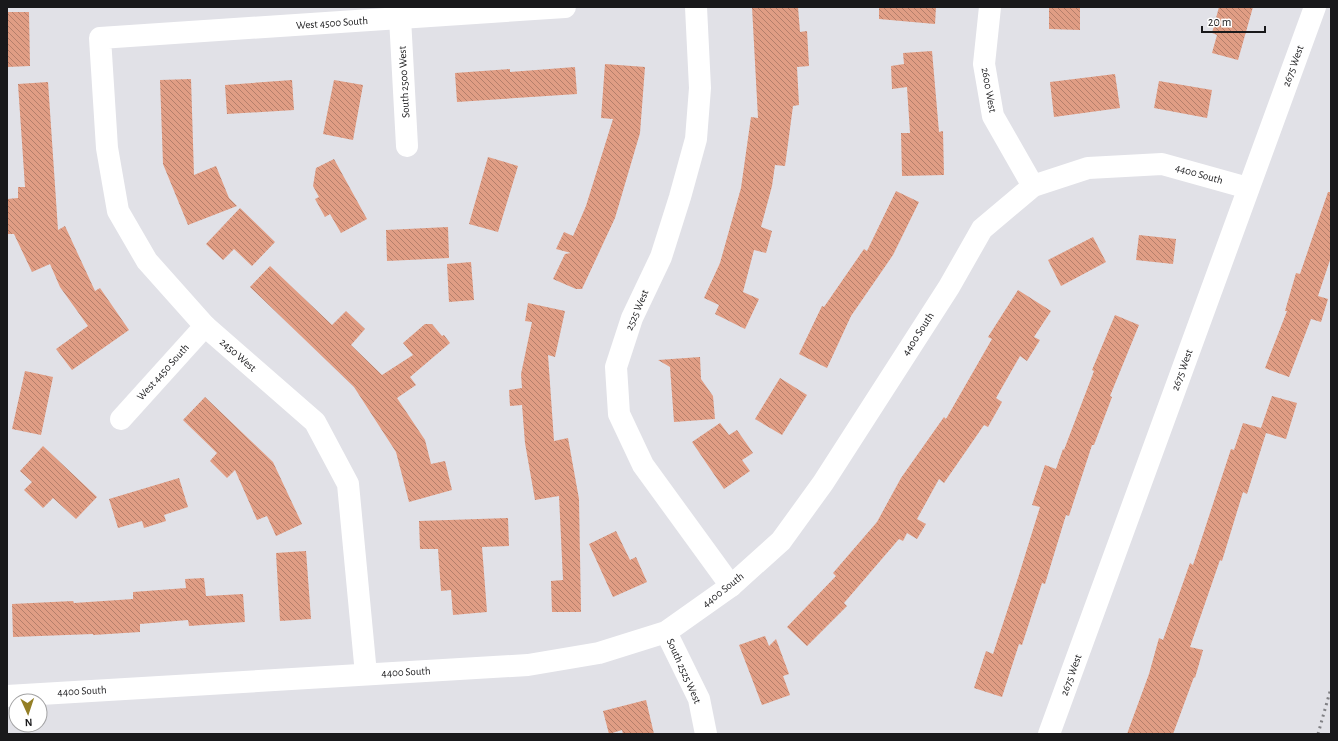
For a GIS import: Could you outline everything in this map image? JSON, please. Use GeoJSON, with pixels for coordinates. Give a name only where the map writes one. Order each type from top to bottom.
{"type":"FeatureCollection","features":[{"type":"Feature","properties":{"kind":"street","name":"West 4500 South"},"geometry":{"type":"LineString","coordinates":[[100,38],[565,7]]}},
{"type":"Feature","properties":{"kind":"street","name":"2525 West"},"geometry":{"type":"LineString","coordinates":[[696,7],[700,88],[696,139],[661,257],[632,318],[616,367],[619,414],[643,465],[731,586]]}},
{"type":"Feature","properties":{"kind":"street","name":"2600 West"},"geometry":{"type":"LineString","coordinates":[[990,7],[984,64],[993,116],[1033,186]]}},
{"type":"Feature","properties":{"kind":"street","name":"2675 West"},"geometry":{"type":"LineString","coordinates":[[1049,734],[1315,7]]}},
{"type":"Feature","properties":{"kind":"street","name":"South 2500 West"},"geometry":{"type":"LineString","coordinates":[[400,18],[407,146]]}},
{"type":"Feature","properties":{"kind":"street","name":"2450 West"},"geometry":{"type":"LineString","coordinates":[[100,38],[107,148],[118,211],[147,261],[205,326],[315,422],[348,484],[366,674]]}},
{"type":"Feature","properties":{"kind":"street","name":"4400 South"},"geometry":{"type":"LineString","coordinates":[[7,696],[528,665],[599,653],[666,632],[731,586],[781,541],[823,483],[949,287],[982,229],[1033,186],[1088,168],[1162,164],[1248,188]]}},
{"type":"Feature","properties":{"kind":"street","name":"West 4450 South"},"geometry":{"type":"LineString","coordinates":[[121,419],[205,326]]}},
{"type":"Feature","properties":{"kind":"street","name":"South 2525 West"},"geometry":{"type":"LineString","coordinates":[[666,632],[699,699],[706,734]]}},
{"type":"Feature","properties":{"kind":"building"},"geometry":{"type":"Polygon","coordinates":[[[752,7],[798,7],[800,32],[807,31],[809,66],[797,67],[799,105],[793,106],[785,166],[775,165],[772,186],[761,227],[772,231],[766,253],[754,250],[743,292],[759,299],[745,329],[715,314],[719,305],[704,298],[720,263],[741,188],[751,117],[758,118],[752,7]]]}},
{"type":"Feature","properties":{"kind":"building"},"geometry":{"type":"Polygon","coordinates":[[[879,7],[936,7],[935,24],[879,19],[879,7]]]}},
{"type":"Feature","properties":{"kind":"building"},"geometry":{"type":"Polygon","coordinates":[[[1049,7],[1080,7],[1080,30],[1049,29],[1049,7]]]}},
{"type":"Feature","properties":{"kind":"building"},"geometry":{"type":"Polygon","coordinates":[[[1219,7],[1253,7],[1238,60],[1212,53],[1217,35],[1212,33],[1219,7]]]}},
{"type":"Feature","properties":{"kind":"building"},"geometry":{"type":"Polygon","coordinates":[[[7,12],[29,12],[30,66],[7,67],[7,12]]]}},
{"type":"Feature","properties":{"kind":"building"},"geometry":{"type":"Polygon","coordinates":[[[932,51],[939,132],[943,131],[944,175],[902,176],[901,133],[910,133],[907,87],[892,89],[891,66],[904,64],[903,53],[932,51]]]}},
{"type":"Feature","properties":{"kind":"building"},"geometry":{"type":"Polygon","coordinates":[[[605,64],[645,67],[640,133],[615,218],[582,289],[576,289],[553,279],[565,254],[571,253],[556,249],[564,232],[573,236],[586,206],[613,119],[601,118],[605,64]]]}},
{"type":"Feature","properties":{"kind":"building"},"geometry":{"type":"Polygon","coordinates":[[[575,67],[577,94],[457,102],[455,73],[510,69],[510,72],[575,67]]]}},
{"type":"Feature","properties":{"kind":"building"},"geometry":{"type":"Polygon","coordinates":[[[1115,74],[1120,108],[1054,117],[1050,82],[1115,74]]]}},
{"type":"Feature","properties":{"kind":"building"},"geometry":{"type":"Polygon","coordinates":[[[191,79],[194,175],[216,166],[229,198],[237,206],[188,225],[163,164],[160,80],[191,79]]]}},
{"type":"Feature","properties":{"kind":"building"},"geometry":{"type":"Polygon","coordinates":[[[292,80],[294,110],[227,114],[225,85],[292,80]]]}},
{"type":"Feature","properties":{"kind":"building"},"geometry":{"type":"Polygon","coordinates":[[[334,80],[363,85],[353,140],[323,134],[334,80]]]}},
{"type":"Feature","properties":{"kind":"building"},"geometry":{"type":"Polygon","coordinates":[[[1159,81],[1212,90],[1207,118],[1154,108],[1159,81]]]}},
{"type":"Feature","properties":{"kind":"building"},"geometry":{"type":"Polygon","coordinates":[[[48,82],[58,230],[65,226],[95,291],[100,288],[129,330],[72,370],[56,349],[88,326],[60,287],[50,264],[32,272],[14,234],[7,234],[7,199],[18,198],[18,187],[25,187],[18,84],[48,82]]]}},
{"type":"Feature","properties":{"kind":"building"},"geometry":{"type":"Polygon","coordinates":[[[488,157],[518,166],[498,232],[469,224],[488,157]]]}},
{"type":"Feature","properties":{"kind":"building"},"geometry":{"type":"Polygon","coordinates":[[[334,159],[367,219],[341,233],[330,214],[325,217],[315,199],[319,197],[313,186],[316,168],[334,159]]]}},
{"type":"Feature","properties":{"kind":"building"},"geometry":{"type":"Polygon","coordinates":[[[896,191],[919,202],[893,255],[851,316],[827,368],[799,354],[822,306],[824,307],[864,249],[867,251],[896,191]]]}},
{"type":"Feature","properties":{"kind":"building"},"geometry":{"type":"Polygon","coordinates":[[[1328,192],[1331,192],[1331,257],[1318,296],[1328,299],[1321,322],[1311,319],[1289,377],[1265,368],[1287,311],[1285,311],[1296,273],[1300,274],[1328,192]]]}},
{"type":"Feature","properties":{"kind":"building"},"geometry":{"type":"Polygon","coordinates":[[[240,208],[275,242],[252,266],[234,249],[223,260],[206,244],[240,208]]]}},
{"type":"Feature","properties":{"kind":"building"},"geometry":{"type":"Polygon","coordinates":[[[448,227],[449,258],[387,261],[386,230],[448,227]]]}},
{"type":"Feature","properties":{"kind":"building"},"geometry":{"type":"Polygon","coordinates":[[[1139,235],[1176,239],[1173,264],[1136,260],[1139,235]]]}},
{"type":"Feature","properties":{"kind":"building"},"geometry":{"type":"Polygon","coordinates":[[[1093,237],[1106,262],[1061,286],[1048,260],[1093,237]]]}},
{"type":"Feature","properties":{"kind":"building"},"geometry":{"type":"Polygon","coordinates":[[[471,262],[474,300],[449,302],[447,264],[471,262]]]}},
{"type":"Feature","properties":{"kind":"building"},"geometry":{"type":"Polygon","coordinates":[[[270,266],[332,325],[346,311],[365,329],[351,345],[382,375],[413,355],[403,343],[425,324],[432,324],[442,336],[444,335],[450,343],[410,377],[416,385],[397,398],[425,440],[431,464],[445,461],[452,490],[409,502],[396,452],[354,387],[250,287],[270,266]]]}},
{"type":"Feature","properties":{"kind":"building"},"geometry":{"type":"Polygon","coordinates":[[[1018,290],[1051,311],[1034,337],[1040,340],[1027,361],[1020,356],[996,398],[1002,402],[988,427],[984,425],[944,483],[939,479],[917,519],[926,524],[917,539],[907,533],[903,541],[899,539],[844,603],[847,606],[807,646],[787,627],[836,576],[833,573],[877,522],[901,478],[944,417],[946,419],[992,339],[988,337],[1018,290]]]}},
{"type":"Feature","properties":{"kind":"building"},"geometry":{"type":"Polygon","coordinates":[[[528,303],[565,311],[555,357],[548,355],[554,441],[568,438],[579,499],[581,612],[552,612],[551,581],[563,580],[559,496],[535,500],[525,443],[522,405],[510,406],[509,390],[522,388],[521,374],[532,322],[525,321],[528,303]]]}},
{"type":"Feature","properties":{"kind":"building"},"geometry":{"type":"Polygon","coordinates":[[[1115,315],[1139,325],[1110,396],[1112,397],[1094,445],[1092,445],[1069,516],[1066,515],[1045,584],[1042,583],[1022,645],[1019,644],[1002,697],[974,688],[986,651],[993,654],[1018,578],[1040,507],[1032,505],[1045,465],[1056,469],[1094,371],[1092,370],[1115,315]]]}},
{"type":"Feature","properties":{"kind":"building"},"geometry":{"type":"Polygon","coordinates":[[[700,357],[701,379],[713,396],[715,419],[674,422],[670,367],[658,360],[700,357]]]}},
{"type":"Feature","properties":{"kind":"building"},"geometry":{"type":"Polygon","coordinates":[[[25,371],[53,377],[41,435],[12,429],[25,371]]]}},
{"type":"Feature","properties":{"kind":"building"},"geometry":{"type":"Polygon","coordinates":[[[780,378],[807,395],[782,435],[755,419],[780,378]]]}},
{"type":"Feature","properties":{"kind":"building"},"geometry":{"type":"Polygon","coordinates":[[[1272,396],[1297,403],[1286,439],[1266,433],[1247,494],[1243,492],[1222,561],[1220,560],[1190,647],[1203,650],[1195,678],[1194,677],[1173,734],[1127,734],[1149,674],[1159,638],[1163,640],[1190,563],[1193,565],[1231,449],[1234,450],[1243,423],[1261,428],[1272,396]]]}},
{"type":"Feature","properties":{"kind":"building"},"geometry":{"type":"Polygon","coordinates":[[[205,397],[273,462],[302,524],[276,536],[267,516],[257,520],[235,470],[227,478],[210,461],[217,453],[183,420],[205,397]]]}},
{"type":"Feature","properties":{"kind":"building"},"geometry":{"type":"Polygon","coordinates":[[[720,423],[729,435],[737,430],[753,453],[742,460],[750,471],[724,489],[692,442],[720,423]]]}},
{"type":"Feature","properties":{"kind":"building"},"geometry":{"type":"Polygon","coordinates":[[[43,446],[97,497],[76,519],[53,498],[43,508],[24,490],[32,482],[20,471],[43,446]]]}},
{"type":"Feature","properties":{"kind":"building"},"geometry":{"type":"Polygon","coordinates":[[[179,478],[188,507],[164,515],[166,521],[144,528],[142,521],[118,528],[109,499],[179,478]]]}},
{"type":"Feature","properties":{"kind":"building"},"geometry":{"type":"Polygon","coordinates":[[[508,518],[509,546],[482,547],[487,612],[453,615],[451,590],[441,591],[438,549],[420,549],[419,521],[508,518]]]}},
{"type":"Feature","properties":{"kind":"building"},"geometry":{"type":"Polygon","coordinates":[[[616,531],[630,560],[636,557],[647,582],[613,597],[589,544],[616,531]]]}},
{"type":"Feature","properties":{"kind":"building"},"geometry":{"type":"Polygon","coordinates":[[[306,551],[311,619],[280,621],[276,553],[306,551]]]}},
{"type":"Feature","properties":{"kind":"building"},"geometry":{"type":"Polygon","coordinates":[[[204,578],[206,596],[243,594],[245,622],[189,626],[188,620],[140,624],[140,632],[13,637],[12,604],[73,601],[74,603],[133,599],[133,592],[186,588],[185,579],[204,578]]]}},
{"type":"Feature","properties":{"kind":"building"},"geometry":{"type":"Polygon","coordinates":[[[765,636],[769,646],[776,639],[789,674],[783,676],[790,695],[762,705],[739,645],[765,636]]]}},
{"type":"Feature","properties":{"kind":"building"},"geometry":{"type":"Polygon","coordinates":[[[646,700],[654,734],[623,734],[622,730],[609,734],[603,711],[646,700]]]}},
{"type":"Feature","properties":{"kind":"railway"},"geometry":{"type":"LineString","coordinates":[[1318,734],[1331,688]]}}]}
